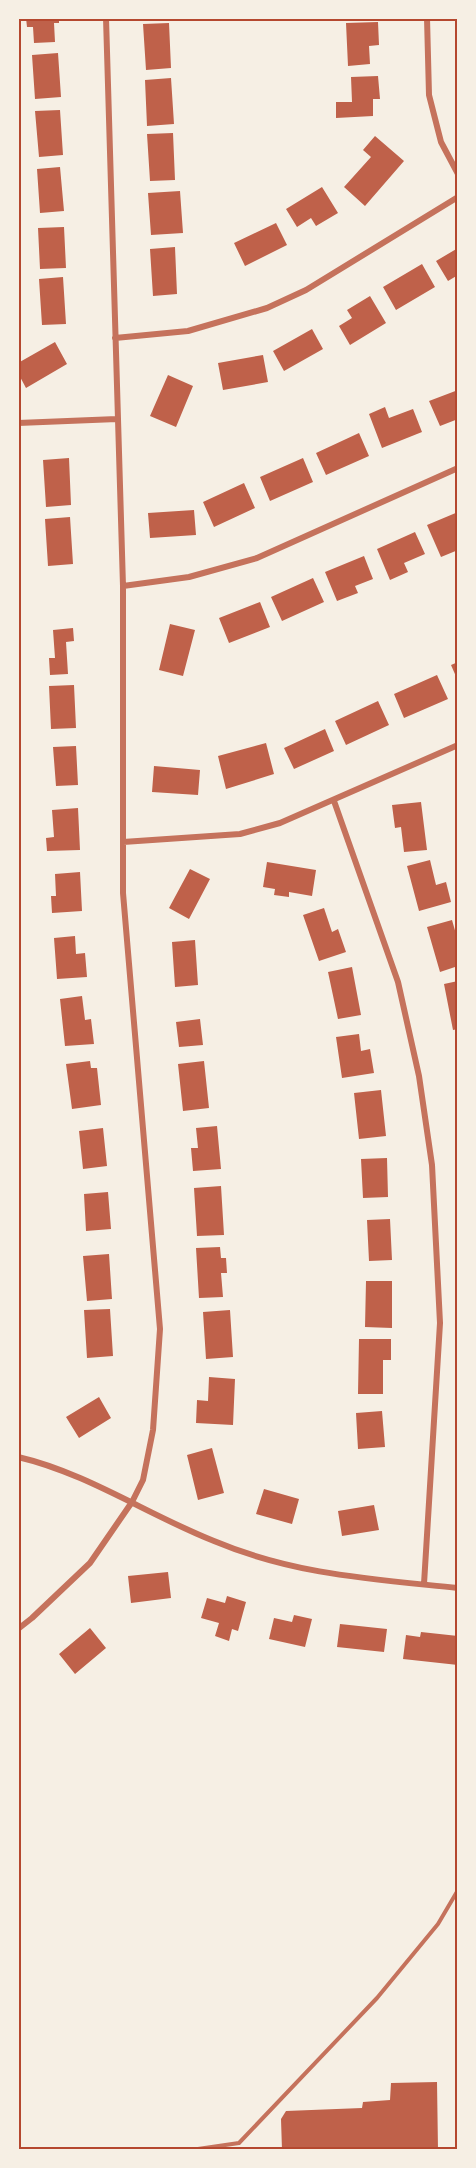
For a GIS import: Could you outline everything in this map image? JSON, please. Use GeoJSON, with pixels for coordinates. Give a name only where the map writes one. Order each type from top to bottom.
{"type":"FeatureCollection","features":[{"type":"Feature","properties":{"kind":"street"},"geometry":{"type":"LineString","coordinates":[[18,1629],[90,1563],[132,1502],[143,1480],[153,1430],[160,1329],[123,893],[123,586],[106,18]]}},
{"type":"Feature","properties":{"kind":"street"},"geometry":{"type":"LineString","coordinates":[[427,18],[429,95],[441,142],[458,174]]}},
{"type":"Feature","properties":{"kind":"street"},"geometry":{"type":"LineString","coordinates":[[115,338],[188,331],[267,308],[306,290],[458,197]]}},
{"type":"Feature","properties":{"kind":"street"},"geometry":{"type":"LineString","coordinates":[[18,423],[117,419]]}},
{"type":"Feature","properties":{"kind":"street"},"geometry":{"type":"LineString","coordinates":[[123,586],[189,578],[257,558],[458,468]]}},
{"type":"Feature","properties":{"kind":"street"},"geometry":{"type":"LineString","coordinates":[[123,842],[240,834],[280,823],[458,745]]}},
{"type":"Feature","properties":{"kind":"street"},"geometry":{"type":"LineString","coordinates":[[334,801],[398,982],[419,1076],[432,1165],[440,1323],[424,1584]]}},
{"type":"Feature","properties":{"kind":"street"},"geometry":{"type":"LineString","coordinates":[[18,1457],[40,1462],[132,1502],[213,1541],[274,1563],[329,1575],[458,1588]]}},
{"type":"Feature","properties":{"kind":"lane"},"geometry":{"type":"LineString","coordinates":[[238,2150],[239,2144],[377,1998],[438,1924],[458,1890]]}},
{"type":"Feature","properties":{"kind":"lane"},"geometry":{"type":"LineString","coordinates":[[191,2150],[239,2144]]}},
{"type":"Feature","properties":{"kind":"building"},"geometry":{"type":"Polygon","coordinates":[[[26,18],[59,18],[59,23],[54,23],[55,42],[34,43],[33,27],[27,27],[26,18]]]}},
{"type":"Feature","properties":{"kind":"building"},"geometry":{"type":"Polygon","coordinates":[[[378,22],[379,45],[369,46],[370,64],[348,66],[346,23],[378,22]]]}},
{"type":"Feature","properties":{"kind":"building"},"geometry":{"type":"Polygon","coordinates":[[[169,23],[171,68],[146,70],[143,24],[169,23]]]}},
{"type":"Feature","properties":{"kind":"building"},"geometry":{"type":"Polygon","coordinates":[[[58,53],[61,97],[35,99],[32,55],[58,53]]]}},
{"type":"Feature","properties":{"kind":"building"},"geometry":{"type":"Polygon","coordinates":[[[378,76],[380,99],[373,99],[373,116],[336,118],[336,102],[352,102],[351,77],[378,76]]]}},
{"type":"Feature","properties":{"kind":"building"},"geometry":{"type":"Polygon","coordinates":[[[171,78],[174,124],[147,126],[145,80],[171,78]]]}},
{"type":"Feature","properties":{"kind":"building"},"geometry":{"type":"Polygon","coordinates":[[[60,110],[63,155],[39,157],[35,111],[60,110]]]}},
{"type":"Feature","properties":{"kind":"building"},"geometry":{"type":"Polygon","coordinates":[[[173,133],[175,180],[150,181],[147,134],[173,133]]]}},
{"type":"Feature","properties":{"kind":"building"},"geometry":{"type":"Polygon","coordinates":[[[375,136],[404,161],[365,206],[344,187],[371,157],[363,150],[375,136]]]}},
{"type":"Feature","properties":{"kind":"building"},"geometry":{"type":"Polygon","coordinates":[[[60,167],[64,211],[40,213],[37,169],[60,167]]]}},
{"type":"Feature","properties":{"kind":"building"},"geometry":{"type":"Polygon","coordinates":[[[322,187],[338,213],[316,226],[311,218],[297,227],[286,209],[322,187]]]}},
{"type":"Feature","properties":{"kind":"building"},"geometry":{"type":"Polygon","coordinates":[[[180,191],[183,233],[151,235],[148,193],[180,191]]]}},
{"type":"Feature","properties":{"kind":"building"},"geometry":{"type":"Polygon","coordinates":[[[276,223],[287,245],[245,266],[234,243],[276,223]]]}},
{"type":"Feature","properties":{"kind":"building"},"geometry":{"type":"Polygon","coordinates":[[[64,227],[66,268],[40,269],[38,228],[64,227]]]}},
{"type":"Feature","properties":{"kind":"building"},"geometry":{"type":"Polygon","coordinates":[[[175,247],[177,294],[153,296],[150,249],[175,247]]]}},
{"type":"Feature","properties":{"kind":"building"},"geometry":{"type":"Polygon","coordinates":[[[458,248],[458,275],[448,281],[436,261],[458,248]]]}},
{"type":"Feature","properties":{"kind":"building"},"geometry":{"type":"Polygon","coordinates":[[[422,264],[435,287],[396,310],[383,287],[422,264]]]}},
{"type":"Feature","properties":{"kind":"building"},"geometry":{"type":"Polygon","coordinates":[[[63,277],[66,324],[42,325],[39,279],[63,277]]]}},
{"type":"Feature","properties":{"kind":"building"},"geometry":{"type":"Polygon","coordinates":[[[370,296],[386,323],[350,345],[339,326],[352,318],[347,310],[370,296]]]}},
{"type":"Feature","properties":{"kind":"building"},"geometry":{"type":"Polygon","coordinates":[[[312,329],[323,349],[284,371],[273,351],[312,329]]]}},
{"type":"Feature","properties":{"kind":"building"},"geometry":{"type":"Polygon","coordinates":[[[55,342],[67,364],[26,388],[18,373],[18,363],[55,342]]]}},
{"type":"Feature","properties":{"kind":"building"},"geometry":{"type":"Polygon","coordinates":[[[263,355],[268,382],[223,390],[218,363],[263,355]]]}},
{"type":"Feature","properties":{"kind":"building"},"geometry":{"type":"Polygon","coordinates":[[[168,375],[193,386],[176,427],[150,416],[168,375]]]}},
{"type":"Feature","properties":{"kind":"building"},"geometry":{"type":"Polygon","coordinates":[[[458,390],[458,419],[440,426],[429,401],[458,390]]]}},
{"type":"Feature","properties":{"kind":"building"},"geometry":{"type":"Polygon","coordinates":[[[385,407],[389,418],[413,409],[422,432],[382,448],[369,414],[385,407]]]}},
{"type":"Feature","properties":{"kind":"building"},"geometry":{"type":"Polygon","coordinates":[[[359,433],[369,456],[326,475],[316,453],[359,433]]]}},
{"type":"Feature","properties":{"kind":"building"},"geometry":{"type":"Polygon","coordinates":[[[69,458],[71,505],[46,507],[43,460],[69,458]]]}},
{"type":"Feature","properties":{"kind":"building"},"geometry":{"type":"Polygon","coordinates":[[[303,458],[313,482],[270,501],[260,477],[303,458]]]}},
{"type":"Feature","properties":{"kind":"building"},"geometry":{"type":"Polygon","coordinates":[[[244,483],[255,508],[214,527],[203,502],[244,483]]]}},
{"type":"Feature","properties":{"kind":"building"},"geometry":{"type":"Polygon","coordinates":[[[194,510],[196,535],[150,538],[148,513],[194,510]]]}},
{"type":"Feature","properties":{"kind":"building"},"geometry":{"type":"Polygon","coordinates":[[[458,512],[458,550],[441,557],[427,525],[458,512]]]}},
{"type":"Feature","properties":{"kind":"building"},"geometry":{"type":"Polygon","coordinates":[[[70,517],[73,564],[48,566],[45,519],[70,517]]]}},
{"type":"Feature","properties":{"kind":"building"},"geometry":{"type":"Polygon","coordinates":[[[415,532],[425,554],[404,563],[408,572],[390,580],[377,549],[415,532]]]}},
{"type":"Feature","properties":{"kind":"building"},"geometry":{"type":"Polygon","coordinates":[[[364,556],[373,579],[355,586],[358,593],[337,601],[325,572],[364,556]]]}},
{"type":"Feature","properties":{"kind":"building"},"geometry":{"type":"Polygon","coordinates":[[[313,578],[324,602],[282,621],[271,597],[313,578]]]}},
{"type":"Feature","properties":{"kind":"building"},"geometry":{"type":"Polygon","coordinates":[[[260,602],[270,627],[229,643],[219,618],[260,602]]]}},
{"type":"Feature","properties":{"kind":"building"},"geometry":{"type":"Polygon","coordinates":[[[170,624],[195,630],[183,676],[159,670],[170,624]]]}},
{"type":"Feature","properties":{"kind":"building"},"geometry":{"type":"Polygon","coordinates":[[[73,628],[74,641],[66,642],[68,674],[50,675],[49,658],[55,658],[53,630],[73,628]]]}},
{"type":"Feature","properties":{"kind":"building"},"geometry":{"type":"Polygon","coordinates":[[[458,662],[458,681],[451,665],[458,662]]]}},
{"type":"Feature","properties":{"kind":"building"},"geometry":{"type":"Polygon","coordinates":[[[437,675],[448,699],[404,718],[394,694],[437,675]]]}},
{"type":"Feature","properties":{"kind":"building"},"geometry":{"type":"Polygon","coordinates":[[[74,685],[76,728],[51,729],[49,686],[74,685]]]}},
{"type":"Feature","properties":{"kind":"building"},"geometry":{"type":"Polygon","coordinates":[[[378,701],[389,725],[346,745],[335,721],[378,701]]]}},
{"type":"Feature","properties":{"kind":"building"},"geometry":{"type":"Polygon","coordinates":[[[325,729],[334,751],[294,769],[284,748],[325,729]]]}},
{"type":"Feature","properties":{"kind":"building"},"geometry":{"type":"Polygon","coordinates":[[[266,743],[274,774],[226,789],[218,756],[266,743]]]}},
{"type":"Feature","properties":{"kind":"building"},"geometry":{"type":"Polygon","coordinates":[[[76,746],[78,785],[56,786],[53,747],[76,746]]]}},
{"type":"Feature","properties":{"kind":"building"},"geometry":{"type":"Polygon","coordinates":[[[154,766],[200,770],[198,795],[152,792],[154,766]]]}},
{"type":"Feature","properties":{"kind":"building"},"geometry":{"type":"Polygon","coordinates":[[[421,802],[427,850],[404,852],[401,827],[395,828],[392,805],[421,802]]]}},
{"type":"Feature","properties":{"kind":"building"},"geometry":{"type":"Polygon","coordinates":[[[78,808],[80,850],[47,851],[46,838],[54,837],[52,810],[78,808]]]}},
{"type":"Feature","properties":{"kind":"building"},"geometry":{"type":"Polygon","coordinates":[[[430,860],[436,885],[446,882],[451,902],[419,911],[407,866],[430,860]]]}},
{"type":"Feature","properties":{"kind":"building"},"geometry":{"type":"Polygon","coordinates":[[[267,862],[316,870],[312,896],[289,892],[289,897],[274,895],[275,889],[263,887],[267,862]]]}},
{"type":"Feature","properties":{"kind":"building"},"geometry":{"type":"Polygon","coordinates":[[[190,869],[210,879],[189,919],[169,908],[190,869]]]}},
{"type":"Feature","properties":{"kind":"building"},"geometry":{"type":"Polygon","coordinates":[[[80,872],[82,911],[52,913],[51,896],[56,896],[55,874],[80,872]]]}},
{"type":"Feature","properties":{"kind":"building"},"geometry":{"type":"Polygon","coordinates":[[[324,908],[332,932],[338,929],[346,952],[319,961],[303,915],[324,908]]]}},
{"type":"Feature","properties":{"kind":"building"},"geometry":{"type":"Polygon","coordinates":[[[452,920],[458,941],[458,966],[440,972],[427,927],[452,920]]]}},
{"type":"Feature","properties":{"kind":"building"},"geometry":{"type":"Polygon","coordinates":[[[75,936],[76,954],[85,953],[87,977],[57,979],[54,938],[75,936]]]}},
{"type":"Feature","properties":{"kind":"building"},"geometry":{"type":"Polygon","coordinates":[[[195,940],[198,985],[175,987],[172,942],[195,940]]]}},
{"type":"Feature","properties":{"kind":"building"},"geometry":{"type":"Polygon","coordinates":[[[352,967],[361,1015],[338,1019],[328,972],[352,967]]]}},
{"type":"Feature","properties":{"kind":"building"},"geometry":{"type":"Polygon","coordinates":[[[458,981],[458,1029],[453,1030],[444,984],[458,981]]]}},
{"type":"Feature","properties":{"kind":"building"},"geometry":{"type":"Polygon","coordinates":[[[82,996],[85,1020],[91,1019],[94,1044],[65,1046],[60,999],[82,996]]]}},
{"type":"Feature","properties":{"kind":"building"},"geometry":{"type":"Polygon","coordinates":[[[200,1019],[203,1045],[179,1047],[176,1022],[200,1019]]]}},
{"type":"Feature","properties":{"kind":"building"},"geometry":{"type":"Polygon","coordinates":[[[359,1034],[361,1051],[370,1049],[374,1073],[342,1078],[336,1037],[359,1034]]]}},
{"type":"Feature","properties":{"kind":"building"},"geometry":{"type":"Polygon","coordinates":[[[90,1061],[91,1068],[97,1068],[101,1105],[72,1109],[66,1064],[90,1061]]]}},
{"type":"Feature","properties":{"kind":"building"},"geometry":{"type":"Polygon","coordinates":[[[204,1061],[209,1108],[183,1111],[178,1064],[204,1061]]]}},
{"type":"Feature","properties":{"kind":"building"},"geometry":{"type":"Polygon","coordinates":[[[381,1090],[386,1136],[359,1139],[354,1093],[381,1090]]]}},
{"type":"Feature","properties":{"kind":"building"},"geometry":{"type":"Polygon","coordinates":[[[217,1126],[221,1169],[193,1171],[191,1148],[198,1148],[196,1128],[217,1126]]]}},
{"type":"Feature","properties":{"kind":"building"},"geometry":{"type":"Polygon","coordinates":[[[103,1128],[107,1166],[83,1169],[79,1131],[103,1128]]]}},
{"type":"Feature","properties":{"kind":"building"},"geometry":{"type":"Polygon","coordinates":[[[387,1158],[388,1197],[363,1198],[361,1159],[387,1158]]]}},
{"type":"Feature","properties":{"kind":"building"},"geometry":{"type":"Polygon","coordinates":[[[221,1186],[224,1235],[197,1236],[194,1188],[221,1186]]]}},
{"type":"Feature","properties":{"kind":"building"},"geometry":{"type":"Polygon","coordinates":[[[108,1192],[111,1229],[86,1231],[84,1194],[108,1192]]]}},
{"type":"Feature","properties":{"kind":"building"},"geometry":{"type":"Polygon","coordinates":[[[390,1219],[392,1260],[369,1261],[367,1220],[390,1219]]]}},
{"type":"Feature","properties":{"kind":"building"},"geometry":{"type":"Polygon","coordinates":[[[220,1247],[221,1258],[226,1258],[227,1273],[221,1273],[223,1297],[199,1298],[196,1248],[220,1247]]]}},
{"type":"Feature","properties":{"kind":"building"},"geometry":{"type":"Polygon","coordinates":[[[109,1254],[112,1299],[87,1301],[83,1256],[109,1254]]]}},
{"type":"Feature","properties":{"kind":"building"},"geometry":{"type":"Polygon","coordinates":[[[366,1281],[392,1281],[392,1328],[365,1327],[366,1281]]]}},
{"type":"Feature","properties":{"kind":"building"},"geometry":{"type":"Polygon","coordinates":[[[110,1309],[113,1356],[87,1358],[84,1310],[110,1309]]]}},
{"type":"Feature","properties":{"kind":"building"},"geometry":{"type":"Polygon","coordinates":[[[230,1310],[233,1357],[206,1359],[203,1312],[230,1310]]]}},
{"type":"Feature","properties":{"kind":"building"},"geometry":{"type":"Polygon","coordinates":[[[359,1339],[391,1339],[391,1360],[383,1360],[383,1394],[358,1394],[359,1339]]]}},
{"type":"Feature","properties":{"kind":"building"},"geometry":{"type":"Polygon","coordinates":[[[209,1377],[235,1379],[233,1425],[196,1423],[197,1400],[208,1401],[209,1377]]]}},
{"type":"Feature","properties":{"kind":"building"},"geometry":{"type":"Polygon","coordinates":[[[99,1397],[111,1418],[79,1438],[66,1417],[99,1397]]]}},
{"type":"Feature","properties":{"kind":"building"},"geometry":{"type":"Polygon","coordinates":[[[382,1411],[385,1447],[358,1449],[356,1413],[382,1411]]]}},
{"type":"Feature","properties":{"kind":"building"},"geometry":{"type":"Polygon","coordinates":[[[212,1448],[224,1493],[198,1500],[187,1455],[212,1448]]]}},
{"type":"Feature","properties":{"kind":"building"},"geometry":{"type":"Polygon","coordinates":[[[264,1489],[299,1499],[292,1524],[256,1514],[264,1489]]]}},
{"type":"Feature","properties":{"kind":"building"},"geometry":{"type":"Polygon","coordinates":[[[374,1505],[379,1530],[342,1536],[338,1511],[374,1505]]]}},
{"type":"Feature","properties":{"kind":"building"},"geometry":{"type":"Polygon","coordinates":[[[168,1572],[171,1598],[131,1603],[128,1576],[168,1572]]]}},
{"type":"Feature","properties":{"kind":"building"},"geometry":{"type":"Polygon","coordinates":[[[227,1596],[246,1602],[238,1631],[232,1629],[229,1641],[215,1636],[219,1623],[201,1618],[207,1598],[225,1603],[227,1596]]]}},
{"type":"Feature","properties":{"kind":"building"},"geometry":{"type":"Polygon","coordinates":[[[294,1615],[312,1619],[305,1647],[269,1639],[274,1618],[292,1622],[294,1615]]]}},
{"type":"Feature","properties":{"kind":"building"},"geometry":{"type":"Polygon","coordinates":[[[340,1624],[387,1629],[384,1652],[337,1647],[340,1624]]]}},
{"type":"Feature","properties":{"kind":"building"},"geometry":{"type":"Polygon","coordinates":[[[90,1628],[106,1648],[75,1674],[59,1654],[90,1628]]]}},
{"type":"Feature","properties":{"kind":"building"},"geometry":{"type":"Polygon","coordinates":[[[421,1632],[458,1636],[458,1665],[403,1659],[406,1635],[420,1637],[421,1632]]]}},
{"type":"Feature","properties":{"kind":"building"},"geometry":{"type":"Polygon","coordinates":[[[437,2082],[438,2150],[282,2150],[281,2119],[286,2111],[362,2108],[363,2102],[390,2100],[391,2083],[437,2082]]]}}]}
